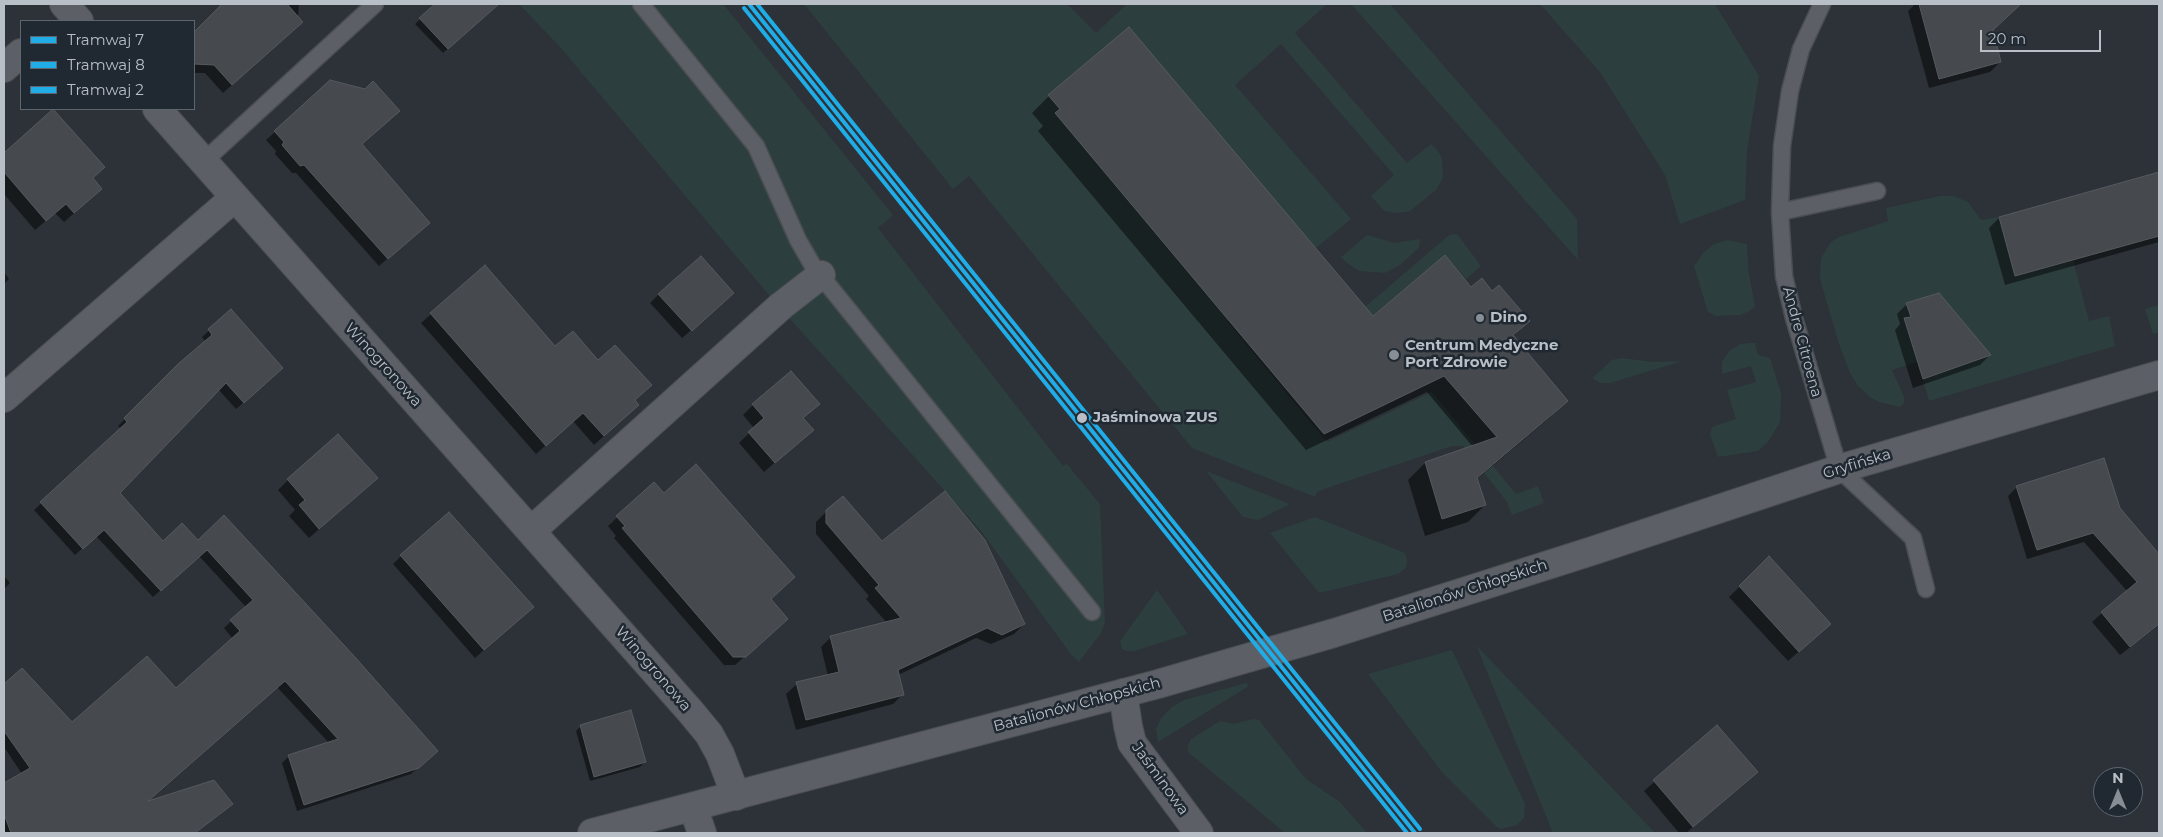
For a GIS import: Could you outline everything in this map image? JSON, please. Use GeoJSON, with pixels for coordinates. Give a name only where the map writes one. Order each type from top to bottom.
{"type":"FeatureCollection","features":[{"type":"Feature","properties":{"kind":"street"},"geometry":{"type":"LineString","coordinates":[[4,68],[20,53]]}},
{"type":"Feature","properties":{"kind":"street","name":"Winogronowa"},"geometry":{"type":"LineString","coordinates":[[157,110],[709,734],[720,754],[736,796]]}},
{"type":"Feature","properties":{"kind":"street"},"geometry":{"type":"LineString","coordinates":[[4,398],[234,198]]}},
{"type":"Feature","properties":{"kind":"street"},"geometry":{"type":"LineString","coordinates":[[531,531],[781,306],[821,275]]}},
{"type":"Feature","properties":{"kind":"street","name":"Gryfińska"},"geometry":{"type":"LineString","coordinates":[[1557,562],[1839,469],[2159,375]]}},
{"type":"Feature","properties":{"kind":"street","name":"Batalionów Chłopskich"},"geometry":{"type":"LineString","coordinates":[[592,833],[1230,663],[1557,562]]}},
{"type":"Feature","properties":{"kind":"street","name":"Jaśminowa"},"geometry":{"type":"LineString","coordinates":[[1123,692],[1132,743],[1199,833]]}},
{"type":"Feature","properties":{"kind":"street"},"geometry":{"type":"LineString","coordinates":[[693,807],[702,833]]}},
{"type":"Feature","properties":{"kind":"lane"},"geometry":{"type":"LineString","coordinates":[[203,162],[376,4]]}},
{"type":"Feature","properties":{"kind":"lane"},"geometry":{"type":"LineString","coordinates":[[641,4],[756,146],[806,255],[1092,612]]}},
{"type":"Feature","properties":{"kind":"lane","name":"Andre Citroena"},"geometry":{"type":"LineString","coordinates":[[1822,4],[1801,49],[1790,90],[1782,146],[1781,244],[1786,284],[1794,318],[1839,469]]}},
{"type":"Feature","properties":{"kind":"lane"},"geometry":{"type":"LineString","coordinates":[[1780,212],[1877,191]]}},
{"type":"Feature","properties":{"kind":"lane"},"geometry":{"type":"LineString","coordinates":[[1839,469],[1913,538],[1926,589]]}},
{"type":"Feature","properties":{"kind":"shaded area"},"geometry":{"type":"Polygon","coordinates":[[[519,4],[723,4],[893,215],[878,228],[1063,466],[1067,464],[1100,504],[1105,622],[1101,633],[1079,662],[1070,653],[981,531],[773,300],[560,47],[519,4]]]}},
{"type":"Feature","properties":{"kind":"shaded area"},"geometry":{"type":"Polygon","coordinates":[[[804,4],[1067,4],[1096,33],[1127,4],[1327,4],[1295,33],[1407,163],[1431,144],[1442,158],[1443,178],[1436,190],[1410,211],[1397,213],[1384,211],[1371,196],[1394,175],[1281,44],[1235,85],[1351,219],[1227,321],[1327,442],[1432,392],[1516,494],[1538,486],[1544,503],[1512,515],[1507,502],[1463,446],[1452,446],[1324,489],[1317,492],[1315,497],[1192,448],[969,176],[953,189],[804,4]]]}},
{"type":"Feature","properties":{"kind":"shaded area"},"geometry":{"type":"Polygon","coordinates":[[[1351,4],[1390,4],[1577,219],[1578,260],[1351,4]]]}},
{"type":"Feature","properties":{"kind":"shaded area"},"geometry":{"type":"Polygon","coordinates":[[[1540,4],[1715,4],[1759,76],[1747,151],[1745,200],[1680,224],[1665,175],[1600,72],[1540,4]]]}},
{"type":"Feature","properties":{"kind":"shaded area"},"geometry":{"type":"Polygon","coordinates":[[[1940,196],[1954,196],[1968,202],[1981,220],[1999,217],[2015,276],[2073,260],[2089,321],[2109,316],[2115,346],[1929,401],[1923,379],[1991,355],[1948,304],[1937,294],[1906,303],[1911,317],[1918,362],[1892,370],[1904,397],[1904,403],[1900,407],[1879,402],[1870,397],[1858,386],[1850,373],[1839,344],[1820,279],[1821,258],[1831,242],[1839,237],[1888,221],[1886,208],[1940,196]]]}},
{"type":"Feature","properties":{"kind":"shaded area"},"geometry":{"type":"Polygon","coordinates":[[[1367,235],[1394,243],[1420,239],[1419,248],[1400,265],[1385,273],[1359,271],[1341,257],[1367,235]]]}},
{"type":"Feature","properties":{"kind":"shaded area"},"geometry":{"type":"Polygon","coordinates":[[[1449,235],[1458,235],[1481,266],[1466,279],[1445,255],[1372,316],[1365,307],[1449,235]]]}},
{"type":"Feature","properties":{"kind":"shaded area"},"geometry":{"type":"Polygon","coordinates":[[[1728,240],[1747,244],[1748,269],[1755,306],[1750,311],[1740,315],[1716,316],[1708,312],[1694,266],[1704,252],[1714,244],[1728,240]]]}},
{"type":"Feature","properties":{"kind":"shaded area"},"geometry":{"type":"Polygon","coordinates":[[[2159,305],[2159,332],[2153,334],[2145,309],[2159,305]]]}},
{"type":"Feature","properties":{"kind":"shaded area"},"geometry":{"type":"Polygon","coordinates":[[[1755,343],[1758,355],[1770,358],[1781,393],[1780,422],[1768,442],[1758,451],[1718,457],[1710,434],[1712,427],[1736,419],[1727,390],[1756,382],[1751,366],[1722,374],[1722,362],[1729,351],[1740,344],[1755,343]]]}},
{"type":"Feature","properties":{"kind":"shaded area"},"geometry":{"type":"Polygon","coordinates":[[[1621,358],[1654,362],[1683,361],[1610,383],[1600,383],[1592,378],[1612,360],[1621,358]]]}},
{"type":"Feature","properties":{"kind":"shaded area"},"geometry":{"type":"Polygon","coordinates":[[[1206,471],[1290,504],[1258,520],[1243,517],[1206,471]]]}},
{"type":"Feature","properties":{"kind":"shaded area"},"geometry":{"type":"Polygon","coordinates":[[[1315,517],[1405,553],[1407,560],[1406,568],[1398,574],[1319,593],[1270,533],[1315,517]]]}},
{"type":"Feature","properties":{"kind":"shaded area"},"geometry":{"type":"Polygon","coordinates":[[[1157,590],[1188,634],[1134,651],[1122,649],[1120,641],[1157,590]]]}},
{"type":"Feature","properties":{"kind":"shaded area"},"geometry":{"type":"Polygon","coordinates":[[[1476,645],[1655,833],[1553,833],[1476,645]]]}},
{"type":"Feature","properties":{"kind":"shaded area"},"geometry":{"type":"Polygon","coordinates":[[[1452,650],[1525,804],[1524,818],[1517,825],[1501,829],[1497,827],[1441,771],[1368,674],[1452,650]]]}},
{"type":"Feature","properties":{"kind":"shaded area"},"geometry":{"type":"Polygon","coordinates":[[[1246,683],[1249,686],[1158,742],[1156,729],[1161,718],[1172,707],[1184,700],[1246,683]]]}},
{"type":"Feature","properties":{"kind":"shaded area"},"geometry":{"type":"Polygon","coordinates":[[[1253,719],[1259,720],[1306,779],[1340,802],[1367,833],[1285,833],[1188,752],[1188,745],[1191,739],[1220,721],[1234,724],[1253,719]]]}},
{"type":"Feature","properties":{"kind":"building"},"geometry":{"type":"Polygon","coordinates":[[[222,4],[287,4],[303,22],[232,85],[214,65],[195,64],[195,31],[222,4]]]}},
{"type":"Feature","properties":{"kind":"building"},"geometry":{"type":"Polygon","coordinates":[[[435,4],[499,4],[448,49],[419,18],[435,4]]]}},
{"type":"Feature","properties":{"kind":"building"},"geometry":{"type":"Polygon","coordinates":[[[1919,4],[2021,4],[1993,30],[2001,62],[1939,79],[1919,4]]]}},
{"type":"Feature","properties":{"kind":"building"},"geometry":{"type":"Polygon","coordinates":[[[1129,27],[1373,316],[1445,255],[1471,287],[1482,278],[1492,291],[1499,285],[1530,321],[1513,335],[1568,401],[1477,478],[1486,505],[1442,519],[1425,462],[1497,437],[1444,376],[1324,434],[1055,113],[1060,109],[1048,95],[1129,27]]]}},
{"type":"Feature","properties":{"kind":"building"},"geometry":{"type":"Polygon","coordinates":[[[330,80],[365,89],[373,81],[400,111],[362,144],[430,223],[388,259],[304,165],[300,166],[282,145],[284,142],[274,131],[330,80]]]}},
{"type":"Feature","properties":{"kind":"building"},"geometry":{"type":"Polygon","coordinates":[[[54,110],[105,167],[93,178],[102,189],[74,213],[66,204],[46,221],[4,172],[4,153],[54,110]]]}},
{"type":"Feature","properties":{"kind":"building"},"geometry":{"type":"Polygon","coordinates":[[[2159,172],[2159,236],[2015,276],[1999,217],[2159,172]]]}},
{"type":"Feature","properties":{"kind":"building"},"geometry":{"type":"Polygon","coordinates":[[[701,256],[734,293],[692,331],[658,294],[701,256]]]}},
{"type":"Feature","properties":{"kind":"building"},"geometry":{"type":"Polygon","coordinates":[[[485,265],[555,346],[573,331],[598,360],[615,345],[652,385],[635,400],[639,405],[604,436],[583,413],[546,446],[430,313],[485,265]]]}},
{"type":"Feature","properties":{"kind":"building"},"geometry":{"type":"Polygon","coordinates":[[[1939,293],[1991,355],[1923,379],[1904,318],[1911,317],[1906,303],[1939,293]]]}},
{"type":"Feature","properties":{"kind":"building"},"geometry":{"type":"Polygon","coordinates":[[[231,309],[283,368],[244,403],[226,383],[120,493],[163,541],[182,523],[198,540],[224,515],[354,656],[438,751],[419,768],[304,805],[288,755],[338,739],[285,681],[148,801],[214,780],[233,804],[195,833],[11,833],[4,814],[4,783],[30,768],[4,731],[4,684],[22,668],[72,722],[147,656],[176,688],[240,631],[230,620],[253,600],[207,550],[161,591],[104,530],[83,549],[40,502],[127,422],[124,418],[178,364],[212,335],[208,329],[231,309]]]}},
{"type":"Feature","properties":{"kind":"building"},"geometry":{"type":"Polygon","coordinates":[[[791,371],[820,404],[803,418],[814,430],[775,463],[748,432],[764,418],[752,404],[791,371]]]}},
{"type":"Feature","properties":{"kind":"building"},"geometry":{"type":"Polygon","coordinates":[[[338,434],[378,478],[319,529],[299,505],[305,500],[287,479],[338,434]]]}},
{"type":"Feature","properties":{"kind":"building"},"geometry":{"type":"Polygon","coordinates":[[[2104,458],[2120,508],[2159,554],[2159,624],[2130,647],[2101,612],[2137,582],[2093,533],[2037,550],[2016,486],[2104,458]]]}},
{"type":"Feature","properties":{"kind":"building"},"geometry":{"type":"Polygon","coordinates":[[[696,464],[795,577],[771,599],[788,619],[746,657],[733,657],[622,528],[625,526],[616,516],[654,482],[664,493],[696,464]]]}},
{"type":"Feature","properties":{"kind":"building"},"geometry":{"type":"Polygon","coordinates":[[[945,491],[985,540],[1025,624],[1002,635],[987,628],[898,670],[904,695],[806,720],[796,682],[839,672],[830,636],[901,618],[875,588],[879,585],[826,523],[826,510],[843,496],[882,541],[945,491]]]}},
{"type":"Feature","properties":{"kind":"building"},"geometry":{"type":"Polygon","coordinates":[[[449,512],[534,607],[484,650],[400,555],[449,512]]]}},
{"type":"Feature","properties":{"kind":"building"},"geometry":{"type":"Polygon","coordinates":[[[1769,556],[1831,624],[1799,652],[1739,586],[1769,556]]]}},
{"type":"Feature","properties":{"kind":"building"},"geometry":{"type":"Polygon","coordinates":[[[631,710],[646,762],[594,777],[580,725],[631,710]]]}},
{"type":"Feature","properties":{"kind":"building"},"geometry":{"type":"Polygon","coordinates":[[[1717,725],[1758,772],[1693,827],[1653,780],[1717,725]]]}},
{"type":"Feature","properties":{"kind":"tram line","name":"7"},"geometry":{"type":"LineString","coordinates":[[749,4],[1415,833]]}},
{"type":"Feature","properties":{"kind":"tram line","name":"2"},"geometry":{"type":"LineString","coordinates":[[757,4],[1420,829]]}},
{"type":"Feature","properties":{"kind":"tram line","name":"8"},"geometry":{"type":"LineString","coordinates":[[744,8],[1407,833]]}},
{"type":"Feature","properties":{"kind":"place","name":"Dino"},"geometry":{"type":"Point","coordinates":[1480,318]}},
{"type":"Feature","properties":{"kind":"place","name":"Centrum Medyczne Port Zdrowie"},"geometry":{"type":"Point","coordinates":[1394,355]}},
{"type":"Feature","properties":{"kind":"place","name":"Jaśminowa ZUS"},"geometry":{"type":"Point","coordinates":[1082,418]}}]}
